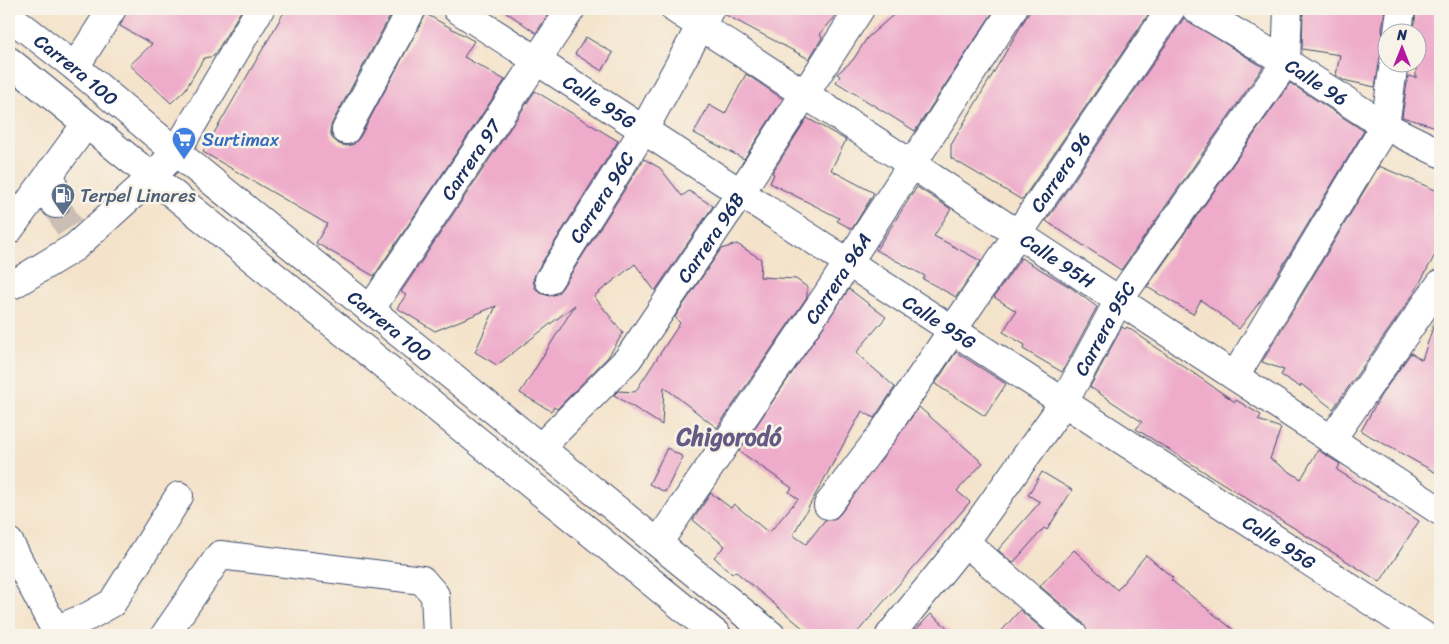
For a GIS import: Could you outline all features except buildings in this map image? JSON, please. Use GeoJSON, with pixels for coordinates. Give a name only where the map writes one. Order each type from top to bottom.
{"type":"FeatureCollection","features":[{"type":"Feature","properties":{"kind":"main road"},"geometry":{"type":"LineString","coordinates":[[75,67],[112,9]]}},
{"type":"Feature","properties":{"kind":"main road"},"geometry":{"type":"LineString","coordinates":[[9,284],[14,284],[76,234],[152,177],[176,152],[260,9]]}},
{"type":"Feature","properties":{"kind":"main road"},"geometry":{"type":"LineString","coordinates":[[346,130],[412,9]]}},
{"type":"Feature","properties":{"kind":"main road","name":"Calle 95G"},"geometry":{"type":"LineString","coordinates":[[457,9],[538,60],[642,131],[1063,404],[1423,635]]}},
{"type":"Feature","properties":{"kind":"main road","name":"Carrera 97"},"geometry":{"type":"LineString","coordinates":[[370,310],[571,9]]}},
{"type":"Feature","properties":{"kind":"main road","name":"Calle 95H"},"geometry":{"type":"LineString","coordinates":[[675,9],[705,17],[805,94],[1440,511]]}},
{"type":"Feature","properties":{"kind":"main road","name":"Carrera 96B"},"geometry":{"type":"LineString","coordinates":[[540,448],[628,359],[740,194],[860,9]]}},
{"type":"Feature","properties":{"kind":"main road","name":"Carrera 96A"},"geometry":{"type":"LineString","coordinates":[[658,543],[847,264],[1013,9]]}},
{"type":"Feature","properties":{"kind":"main road","name":"Carrera 96"},"geometry":{"type":"LineString","coordinates":[[828,505],[882,434],[1171,9]]}},
{"type":"Feature","properties":{"kind":"main road","name":"Calle 96"},"geometry":{"type":"LineString","coordinates":[[1196,9],[1286,62],[1385,126],[1440,153]]}},
{"type":"Feature","properties":{"kind":"main road"},"geometry":{"type":"LineString","coordinates":[[1286,62],[1288,9]]}},
{"type":"Feature","properties":{"kind":"main road"},"geometry":{"type":"LineString","coordinates":[[1399,22],[1401,9]]}},
{"type":"Feature","properties":{"kind":"main road","name":"Carrera 100"},"geometry":{"type":"LineString","coordinates":[[9,16],[75,67],[176,152],[771,635]]}},
{"type":"Feature","properties":{"kind":"main road","name":"Carrera 96C"},"geometry":{"type":"LineString","coordinates":[[549,280],[642,131],[705,17]]}},
{"type":"Feature","properties":{"kind":"main road","name":"Carrera 100"},"geometry":{"type":"LineString","coordinates":[[9,61],[717,635]]}},
{"type":"Feature","properties":{"kind":"main road","name":"Carrera 95C"},"geometry":{"type":"LineString","coordinates":[[890,635],[965,542],[1063,404],[1119,300],[1286,62]]}},
{"type":"Feature","properties":{"kind":"main road"},"geometry":{"type":"LineString","coordinates":[[1235,376],[1385,126],[1393,72]]}},
{"type":"Feature","properties":{"kind":"main road"},"geometry":{"type":"LineString","coordinates":[[9,230],[86,124]]}},
{"type":"Feature","properties":{"kind":"main road"},"geometry":{"type":"LineString","coordinates":[[51,171],[55,204]]}},
{"type":"Feature","properties":{"kind":"main road"},"geometry":{"type":"LineString","coordinates":[[1331,440],[1440,284]]}},
{"type":"Feature","properties":{"kind":"main road"},"geometry":{"type":"LineString","coordinates":[[9,542],[57,632],[112,603],[179,496]]}},
{"type":"Feature","properties":{"kind":"main road"},"geometry":{"type":"LineString","coordinates":[[965,542],[1073,635]]}},
{"type":"Feature","properties":{"kind":"main road"},"geometry":{"type":"LineString","coordinates":[[165,635],[220,555],[422,580],[435,595],[437,635]]}},
{"type":"Feature","properties":{"kind":"tunnel"},"geometry":{"type":"LineString","coordinates":[[55,204],[70,228]]}},
{"type":"Feature","properties":{"kind":"place","name":"Surtimax"},"geometry":{"type":"Point","coordinates":[184,160]}},
{"type":"Feature","properties":{"kind":"place","name":"Terpel Linares"},"geometry":{"type":"Point","coordinates":[63,216]}},
{"type":"Feature","properties":{"kind":"district","name":"Chigorodó"},"geometry":{"type":"Point","coordinates":[729,437]}}]}
